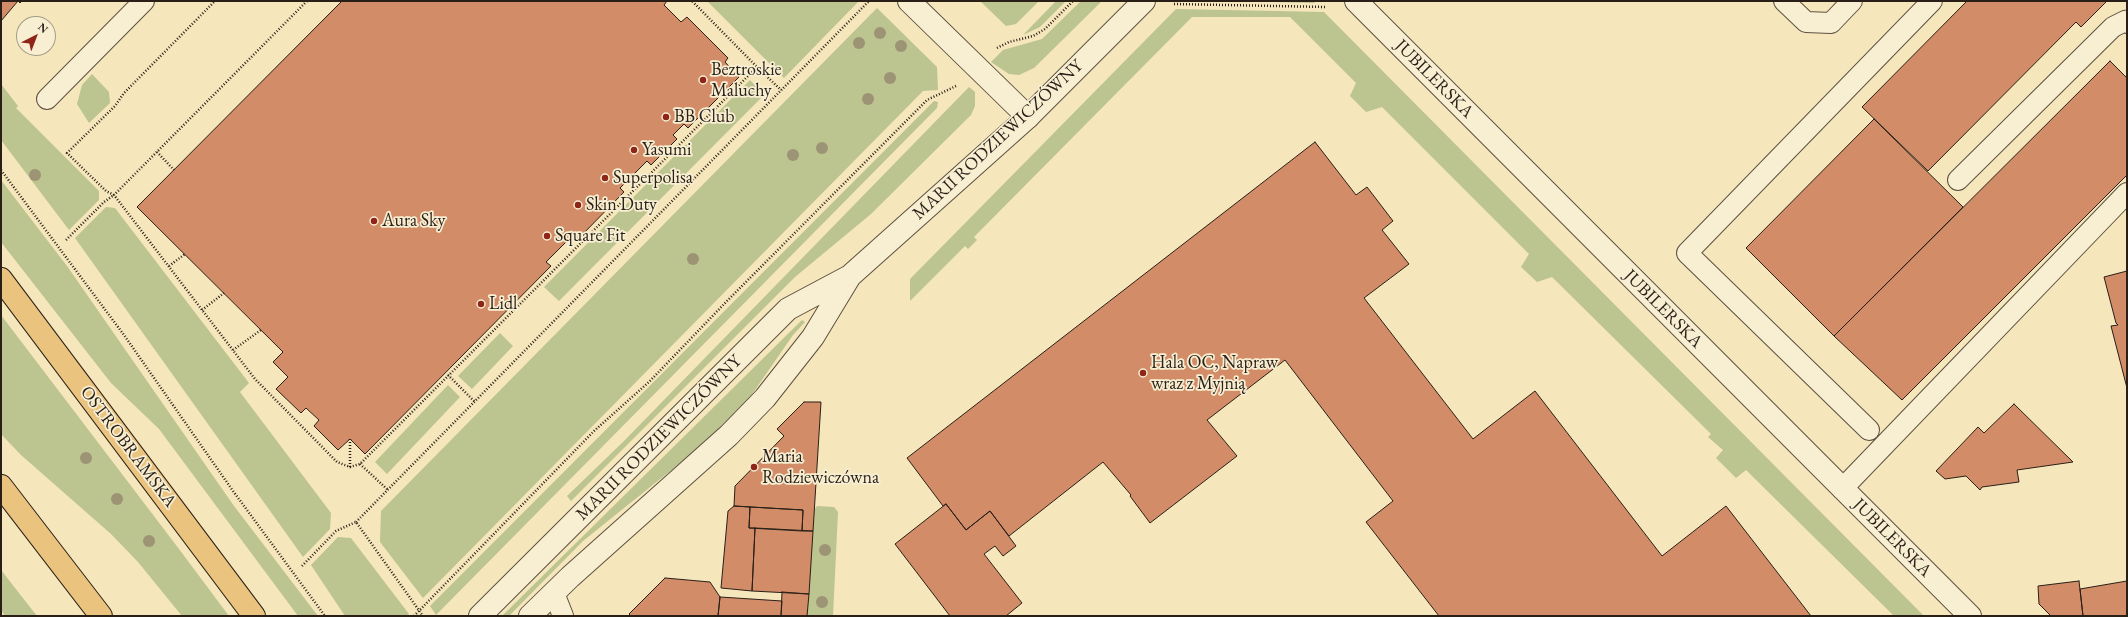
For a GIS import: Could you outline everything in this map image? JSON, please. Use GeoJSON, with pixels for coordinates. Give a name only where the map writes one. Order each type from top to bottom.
{"type":"FeatureCollection","features":[{"type":"Feature","properties":{"kind":"main road","name":"OSTROBRAMSKA"},"geometry":{"type":"LineString","coordinates":[[1,279],[254,616]]}},
{"type":"Feature","properties":{"kind":"main road"},"geometry":{"type":"LineString","coordinates":[[1,486],[101,616]]}},
{"type":"Feature","properties":{"kind":"street"},"geometry":{"type":"LineString","coordinates":[[910,1],[1028,117]]}},
{"type":"Feature","properties":{"kind":"street","name":"MARII RODZIEWICZÓWNY"},"geometry":{"type":"LineString","coordinates":[[480,616],[788,309],[850,276],[1028,117],[1144,1]]}},
{"type":"Feature","properties":{"kind":"street","name":"JUBILERSKA"},"geometry":{"type":"LineString","coordinates":[[1356,1],[1970,616]]}},
{"type":"Feature","properties":{"kind":"street","name":"MARII RODZIEWICZÓWNY"},"geometry":{"type":"LineString","coordinates":[[530,616],[729,434],[765,398],[813,338],[850,276]]}},
{"type":"Feature","properties":{"kind":"lane"},"geometry":{"type":"LineString","coordinates":[[47,99],[144,1]]}},
{"type":"Feature","properties":{"kind":"lane"},"geometry":{"type":"LineString","coordinates":[[1784,1],[1806,22],[1831,24],[1852,1]]}},
{"type":"Feature","properties":{"kind":"lane"},"geometry":{"type":"LineString","coordinates":[[1869,430],[1687,252],[1932,1]]}},
{"type":"Feature","properties":{"kind":"lane"},"geometry":{"type":"LineString","coordinates":[[1958,180],[2113,27],[2125,21],[2127,23]]}},
{"type":"Feature","properties":{"kind":"lane"},"geometry":{"type":"LineString","coordinates":[[1842,488],[2127,193]]}},
{"type":"Feature","properties":{"kind":"lane"},"geometry":{"type":"LineString","coordinates":[[554,593],[563,616]]}},
{"type":"Feature","properties":{"kind":"path"},"geometry":{"type":"LineString","coordinates":[[215,1],[124,93],[115,106],[67,153],[106,191],[114,195],[255,379],[337,462],[350,467],[360,464],[757,66]]}},
{"type":"Feature","properties":{"kind":"path"},"geometry":{"type":"LineString","coordinates":[[66,240],[104,202],[114,195],[307,1]]}},
{"type":"Feature","properties":{"kind":"path"},"geometry":{"type":"LineString","coordinates":[[692,1],[781,90]]}},
{"type":"Feature","properties":{"kind":"path"},"geometry":{"type":"LineString","coordinates":[[302,566],[336,531],[356,522],[869,1]]}},
{"type":"Feature","properties":{"kind":"path"},"geometry":{"type":"LineString","coordinates":[[414,616],[594,431],[649,382],[726,302],[927,100],[946,89],[962,84],[996,49],[1009,42],[1033,36],[1045,29],[1073,1]]}},
{"type":"Feature","properties":{"kind":"path"},"geometry":{"type":"LineString","coordinates":[[1221,1],[1226,6]]}},
{"type":"Feature","properties":{"kind":"path"},"geometry":{"type":"LineString","coordinates":[[1174,4],[1326,8]]}},
{"type":"Feature","properties":{"kind":"path"},"geometry":{"type":"LineString","coordinates":[[157,152],[174,170]]}},
{"type":"Feature","properties":{"kind":"path"},"geometry":{"type":"LineString","coordinates":[[1,170],[124,335],[233,491],[325,616]]}},
{"type":"Feature","properties":{"kind":"path"},"geometry":{"type":"LineString","coordinates":[[169,266],[185,254]]}},
{"type":"Feature","properties":{"kind":"path"},"geometry":{"type":"LineString","coordinates":[[202,310],[224,293]]}},
{"type":"Feature","properties":{"kind":"path"},"geometry":{"type":"LineString","coordinates":[[233,350],[260,330]]}},
{"type":"Feature","properties":{"kind":"path"},"geometry":{"type":"LineString","coordinates":[[448,375],[475,402]]}},
{"type":"Feature","properties":{"kind":"path"},"geometry":{"type":"LineString","coordinates":[[350,439],[350,467]]}},
{"type":"Feature","properties":{"kind":"path"},"geometry":{"type":"LineString","coordinates":[[360,464],[388,490]]}},
{"type":"Feature","properties":{"kind":"path"},"geometry":{"type":"LineString","coordinates":[[356,522],[423,616]]}},
{"type":"Feature","properties":{"kind":"green space"},"geometry":{"type":"Polygon","coordinates":[[[707,1],[858,1],[858,2],[784,78],[707,1]]]}},
{"type":"Feature","properties":{"kind":"green space"},"geometry":{"type":"Polygon","coordinates":[[[980,1],[1039,1],[1016,24],[1006,26],[980,1]]]}},
{"type":"Feature","properties":{"kind":"green space"},"geometry":{"type":"Polygon","coordinates":[[[1056,1],[1066,1],[1040,27],[1023,35],[1056,1]]]}},
{"type":"Feature","properties":{"kind":"green space"},"geometry":{"type":"Polygon","coordinates":[[[1081,1],[1102,1],[1034,68],[1019,75],[1009,74],[991,62],[1003,50],[1042,39],[1081,1]]]}},
{"type":"Feature","properties":{"kind":"green space"},"geometry":{"type":"Polygon","coordinates":[[[1228,1],[1313,1],[1315,3],[1228,1]]]}},
{"type":"Feature","properties":{"kind":"green space"},"geometry":{"type":"Polygon","coordinates":[[[877,8],[937,67],[938,90],[923,91],[423,598],[380,542],[381,511],[877,8]]]}},
{"type":"Feature","properties":{"kind":"green space"},"geometry":{"type":"Polygon","coordinates":[[[1176,9],[1324,12],[1924,616],[1894,616],[1746,470],[1736,478],[1716,458],[1723,450],[1708,437],[1711,434],[1552,277],[1537,282],[1521,267],[1529,254],[1382,107],[1366,112],[1350,96],[1356,83],[1290,17],[1192,17],[974,237],[977,240],[968,249],[965,246],[910,301],[910,279],[1176,9]]]}},
{"type":"Feature","properties":{"kind":"green space"},"geometry":{"type":"Polygon","coordinates":[[[92,74],[109,92],[110,103],[89,123],[77,104],[82,85],[92,74]]]}},
{"type":"Feature","properties":{"kind":"green space"},"geometry":{"type":"Polygon","coordinates":[[[750,80],[764,95],[559,301],[544,287],[750,80]]]}},
{"type":"Feature","properties":{"kind":"green space"},"geometry":{"type":"Polygon","coordinates":[[[1,84],[18,106],[16,108],[99,191],[99,200],[69,230],[1,140],[1,84]]]}},
{"type":"Feature","properties":{"kind":"green space"},"geometry":{"type":"Polygon","coordinates":[[[969,87],[975,92],[975,106],[971,115],[871,214],[795,277],[571,501],[567,496],[623,442],[969,87]]]}},
{"type":"Feature","properties":{"kind":"green space"},"geometry":{"type":"Polygon","coordinates":[[[934,101],[938,102],[937,108],[436,615],[430,606],[934,101]]]}},
{"type":"Feature","properties":{"kind":"green space"},"geometry":{"type":"Polygon","coordinates":[[[1,180],[67,266],[234,506],[318,616],[298,616],[159,429],[111,383],[1,242],[1,180]]]}},
{"type":"Feature","properties":{"kind":"green space"},"geometry":{"type":"Polygon","coordinates":[[[106,207],[115,208],[249,383],[240,392],[331,513],[330,529],[303,557],[75,238],[106,207]]]}},
{"type":"Feature","properties":{"kind":"green space"},"geometry":{"type":"Polygon","coordinates":[[[1,315],[229,616],[182,616],[138,562],[111,534],[21,455],[1,434],[1,315]]]}},
{"type":"Feature","properties":{"kind":"green space"},"geometry":{"type":"Polygon","coordinates":[[[802,320],[805,322],[793,335],[746,403],[700,447],[583,541],[509,616],[502,616],[802,320]]]}},
{"type":"Feature","properties":{"kind":"green space"},"geometry":{"type":"Polygon","coordinates":[[[500,333],[513,346],[472,389],[458,376],[500,333]]]}},
{"type":"Feature","properties":{"kind":"green space"},"geometry":{"type":"Polygon","coordinates":[[[448,385],[460,397],[387,474],[375,462],[448,385]]]}},
{"type":"Feature","properties":{"kind":"green space"},"geometry":{"type":"Polygon","coordinates":[[[817,506],[834,507],[838,512],[833,616],[806,616],[814,510],[817,506]]]}},
{"type":"Feature","properties":{"kind":"green space"},"geometry":{"type":"Polygon","coordinates":[[[338,537],[351,538],[409,614],[407,616],[345,616],[311,565],[338,537]]]}},
{"type":"Feature","properties":{"kind":"green space"},"geometry":{"type":"Polygon","coordinates":[[[1,570],[37,616],[5,616],[1,610],[1,570]]]}},
{"type":"Feature","properties":{"kind":"building"},"geometry":{"type":"Polygon","coordinates":[[[1,1],[18,1],[1,21],[1,1]]]}},
{"type":"Feature","properties":{"kind":"building","name":"Aura Sky"},"geometry":{"type":"Polygon","coordinates":[[[342,1],[667,1],[664,5],[681,22],[687,17],[728,58],[725,62],[739,77],[688,128],[684,124],[673,135],[677,139],[651,165],[647,161],[620,188],[624,192],[578,239],[573,235],[546,262],[551,266],[365,454],[350,439],[338,450],[314,426],[319,420],[306,408],[301,413],[276,389],[288,377],[273,362],[283,352],[137,207],[342,1]]]}},
{"type":"Feature","properties":{"kind":"building"},"geometry":{"type":"Polygon","coordinates":[[[1967,1],[2107,1],[2081,27],[2076,22],[1928,171],[1862,107],[1967,1]]]}},
{"type":"Feature","properties":{"kind":"building"},"geometry":{"type":"Polygon","coordinates":[[[2110,61],[2127,78],[2127,175],[1902,400],[1834,336],[2110,61]]]}},
{"type":"Feature","properties":{"kind":"building"},"geometry":{"type":"Polygon","coordinates":[[[1874,119],[1963,207],[1834,336],[1746,248],[1874,119]]]}},
{"type":"Feature","properties":{"kind":"building","name":"Hala OC, Napraw wraz z Myjnią"},"geometry":{"type":"Polygon","coordinates":[[[1315,142],[1356,195],[1367,187],[1393,221],[1382,230],[1409,264],[1364,298],[1473,439],[1535,391],[1662,556],[1726,506],[1811,616],[1439,616],[1366,522],[1393,501],[1285,360],[1207,420],[1237,456],[1150,523],[1130,496],[1131,495],[1103,462],[1009,536],[990,511],[966,530],[946,504],[943,506],[907,458],[1315,142]]]}},
{"type":"Feature","properties":{"kind":"building"},"geometry":{"type":"Polygon","coordinates":[[[2127,271],[2127,388],[2111,326],[2118,325],[2116,323],[2104,277],[2127,271]]]}},
{"type":"Feature","properties":{"kind":"building"},"geometry":{"type":"Polygon","coordinates":[[[804,402],[821,402],[813,531],[802,531],[803,510],[734,506],[735,486],[784,436],[777,429],[804,402]]]}},
{"type":"Feature","properties":{"kind":"building"},"geometry":{"type":"Polygon","coordinates":[[[2014,404],[2073,462],[2017,470],[2019,482],[1982,487],[1980,490],[1966,476],[1945,479],[1936,471],[1978,427],[1984,433],[2014,404]]]}},
{"type":"Feature","properties":{"kind":"building"},"geometry":{"type":"Polygon","coordinates":[[[946,504],[966,530],[990,511],[1016,546],[1003,556],[995,546],[984,554],[1022,603],[1006,616],[950,616],[895,544],[946,504]]]}},
{"type":"Feature","properties":{"kind":"building"},"geometry":{"type":"Polygon","coordinates":[[[734,506],[750,507],[749,528],[755,528],[752,591],[721,588],[728,511],[734,506]]]}},
{"type":"Feature","properties":{"kind":"building"},"geometry":{"type":"Polygon","coordinates":[[[750,507],[803,510],[802,531],[749,528],[750,507]]]}},
{"type":"Feature","properties":{"kind":"building"},"geometry":{"type":"Polygon","coordinates":[[[755,528],[813,531],[809,594],[752,591],[755,528]]]}},
{"type":"Feature","properties":{"kind":"building"},"geometry":{"type":"Polygon","coordinates":[[[665,578],[710,582],[720,597],[718,616],[631,616],[629,614],[665,578]]]}},
{"type":"Feature","properties":{"kind":"building"},"geometry":{"type":"Polygon","coordinates":[[[2079,581],[2083,616],[2051,616],[2039,604],[2038,586],[2079,581]]]}},
{"type":"Feature","properties":{"kind":"building"},"geometry":{"type":"Polygon","coordinates":[[[2127,581],[2127,616],[2083,616],[2080,589],[2127,581]]]}},
{"type":"Feature","properties":{"kind":"building"},"geometry":{"type":"Polygon","coordinates":[[[782,592],[809,594],[807,616],[781,616],[782,592]]]}},
{"type":"Feature","properties":{"kind":"building"},"geometry":{"type":"Polygon","coordinates":[[[720,597],[782,601],[781,616],[718,616],[720,597]]]}},
{"type":"Feature","properties":{"kind":"place","name":"Beztroskie Maluchy"},"geometry":{"type":"Point","coordinates":[703,80]}},
{"type":"Feature","properties":{"kind":"place","name":"BB Club"},"geometry":{"type":"Point","coordinates":[666,117]}},
{"type":"Feature","properties":{"kind":"place","name":"Yasumi"},"geometry":{"type":"Point","coordinates":[634,150]}},
{"type":"Feature","properties":{"kind":"place","name":"Superpolisa"},"geometry":{"type":"Point","coordinates":[605,178]}},
{"type":"Feature","properties":{"kind":"place","name":"Skin Duty"},"geometry":{"type":"Point","coordinates":[578,205]}},
{"type":"Feature","properties":{"kind":"place","name":"Aura Sky"},"geometry":{"type":"Point","coordinates":[374,221]}},
{"type":"Feature","properties":{"kind":"place","name":"Square Fit"},"geometry":{"type":"Point","coordinates":[547,236]}},
{"type":"Feature","properties":{"kind":"place","name":"Lidl"},"geometry":{"type":"Point","coordinates":[481,304]}},
{"type":"Feature","properties":{"kind":"place","name":"Hala OC, Napraw wraz z Myjnią"},"geometry":{"type":"Point","coordinates":[1143,373]}},
{"type":"Feature","properties":{"kind":"place","name":"Maria Rodziewiczówna"},"geometry":{"type":"Point","coordinates":[754,467]}}]}
